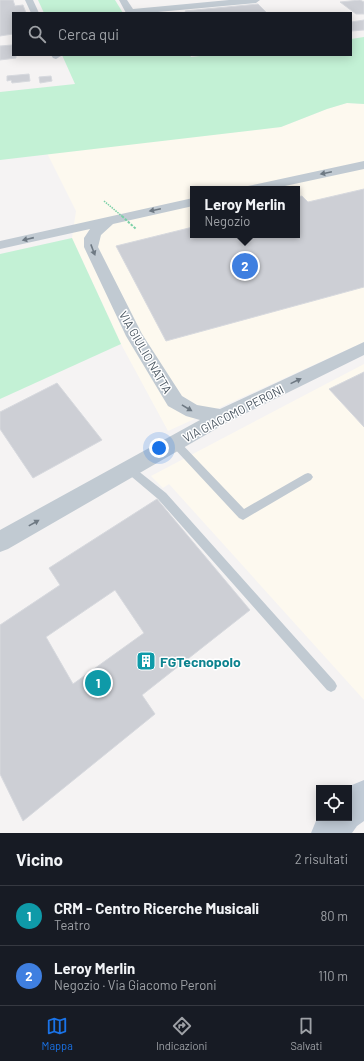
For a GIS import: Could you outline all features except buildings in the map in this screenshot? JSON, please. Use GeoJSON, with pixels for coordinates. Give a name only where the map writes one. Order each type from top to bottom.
{"type":"FeatureCollection","features":[{"type":"Feature","properties":{"kind":"main road"},"geometry":{"type":"LineString","coordinates":[[352,809],[364,797]]}},
{"type":"Feature","properties":{"kind":"main road"},"geometry":{"type":"LineString","coordinates":[[328,833],[340,821]]}},
{"type":"Feature","properties":{"kind":"street"},"geometry":{"type":"LineString","coordinates":[[29,0],[35,12]]}},
{"type":"Feature","properties":{"kind":"street"},"geometry":{"type":"LineString","coordinates":[[123,0],[130,12],[256,0]]}},
{"type":"Feature","properties":{"kind":"street"},"geometry":{"type":"LineString","coordinates":[[267,186],[364,165]]}},
{"type":"Feature","properties":{"kind":"street"},"geometry":{"type":"LineString","coordinates":[[0,245],[190,203]]}},
{"type":"Feature","properties":{"kind":"street","name":"VIA GIULIO NATTA"},"geometry":{"type":"LineString","coordinates":[[110,220],[96,230],[92,236],[91,243],[134,336],[175,401],[193,411],[221,417]]}},
{"type":"Feature","properties":{"kind":"street","name":"VIA GIACOMO PERONI"},"geometry":{"type":"LineString","coordinates":[[0,542],[221,417],[364,348]]}},
{"type":"Feature","properties":{"kind":"lane"},"geometry":{"type":"LineString","coordinates":[[175,443],[243,515],[308,477]]}},
{"type":"Feature","properties":{"kind":"lane"},"geometry":{"type":"LineString","coordinates":[[129,469],[162,496],[331,686]]}},
{"type":"Feature","properties":{"kind":"path"},"geometry":{"type":"LineString","coordinates":[[104,201],[136,229]]}},
{"type":"Feature","properties":{"kind":"shaded area"},"geometry":{"type":"Polygon","coordinates":[[[347,103],[364,104],[364,342],[168,431],[121,344],[72,238],[76,211],[47,153],[281,127],[347,103]]]}},
{"type":"Feature","properties":{"kind":"shaded area"},"geometry":{"type":"Polygon","coordinates":[[[364,364],[364,700],[169,484],[163,488],[151,476],[364,364]]]}},
{"type":"Feature","properties":{"kind":"green space"},"geometry":{"type":"Polygon","coordinates":[[[38,0],[115,0],[122,12],[44,12],[38,0]]]}},
{"type":"Feature","properties":{"kind":"green space"},"geometry":{"type":"Polygon","coordinates":[[[364,37],[364,104],[347,103],[281,127],[0,160],[0,92],[75,84],[62,56],[352,56],[352,39],[364,37]]]}},
{"type":"Feature","properties":{"kind":"green space"},"geometry":{"type":"Polygon","coordinates":[[[72,238],[121,344],[0,399],[0,254],[72,238]]]}},
{"type":"Feature","properties":{"kind":"place","name":"Leroy Merlin"},"geometry":{"type":"Point","coordinates":[245,266]}},
{"type":"Feature","properties":{"kind":"place","name":"FGTecnopolo"},"geometry":{"type":"Point","coordinates":[146,661]}},
{"type":"Feature","properties":{"kind":"place","name":"CRM - Centro Ricerche Musicali"},"geometry":{"type":"Point","coordinates":[98,683]}}]}
